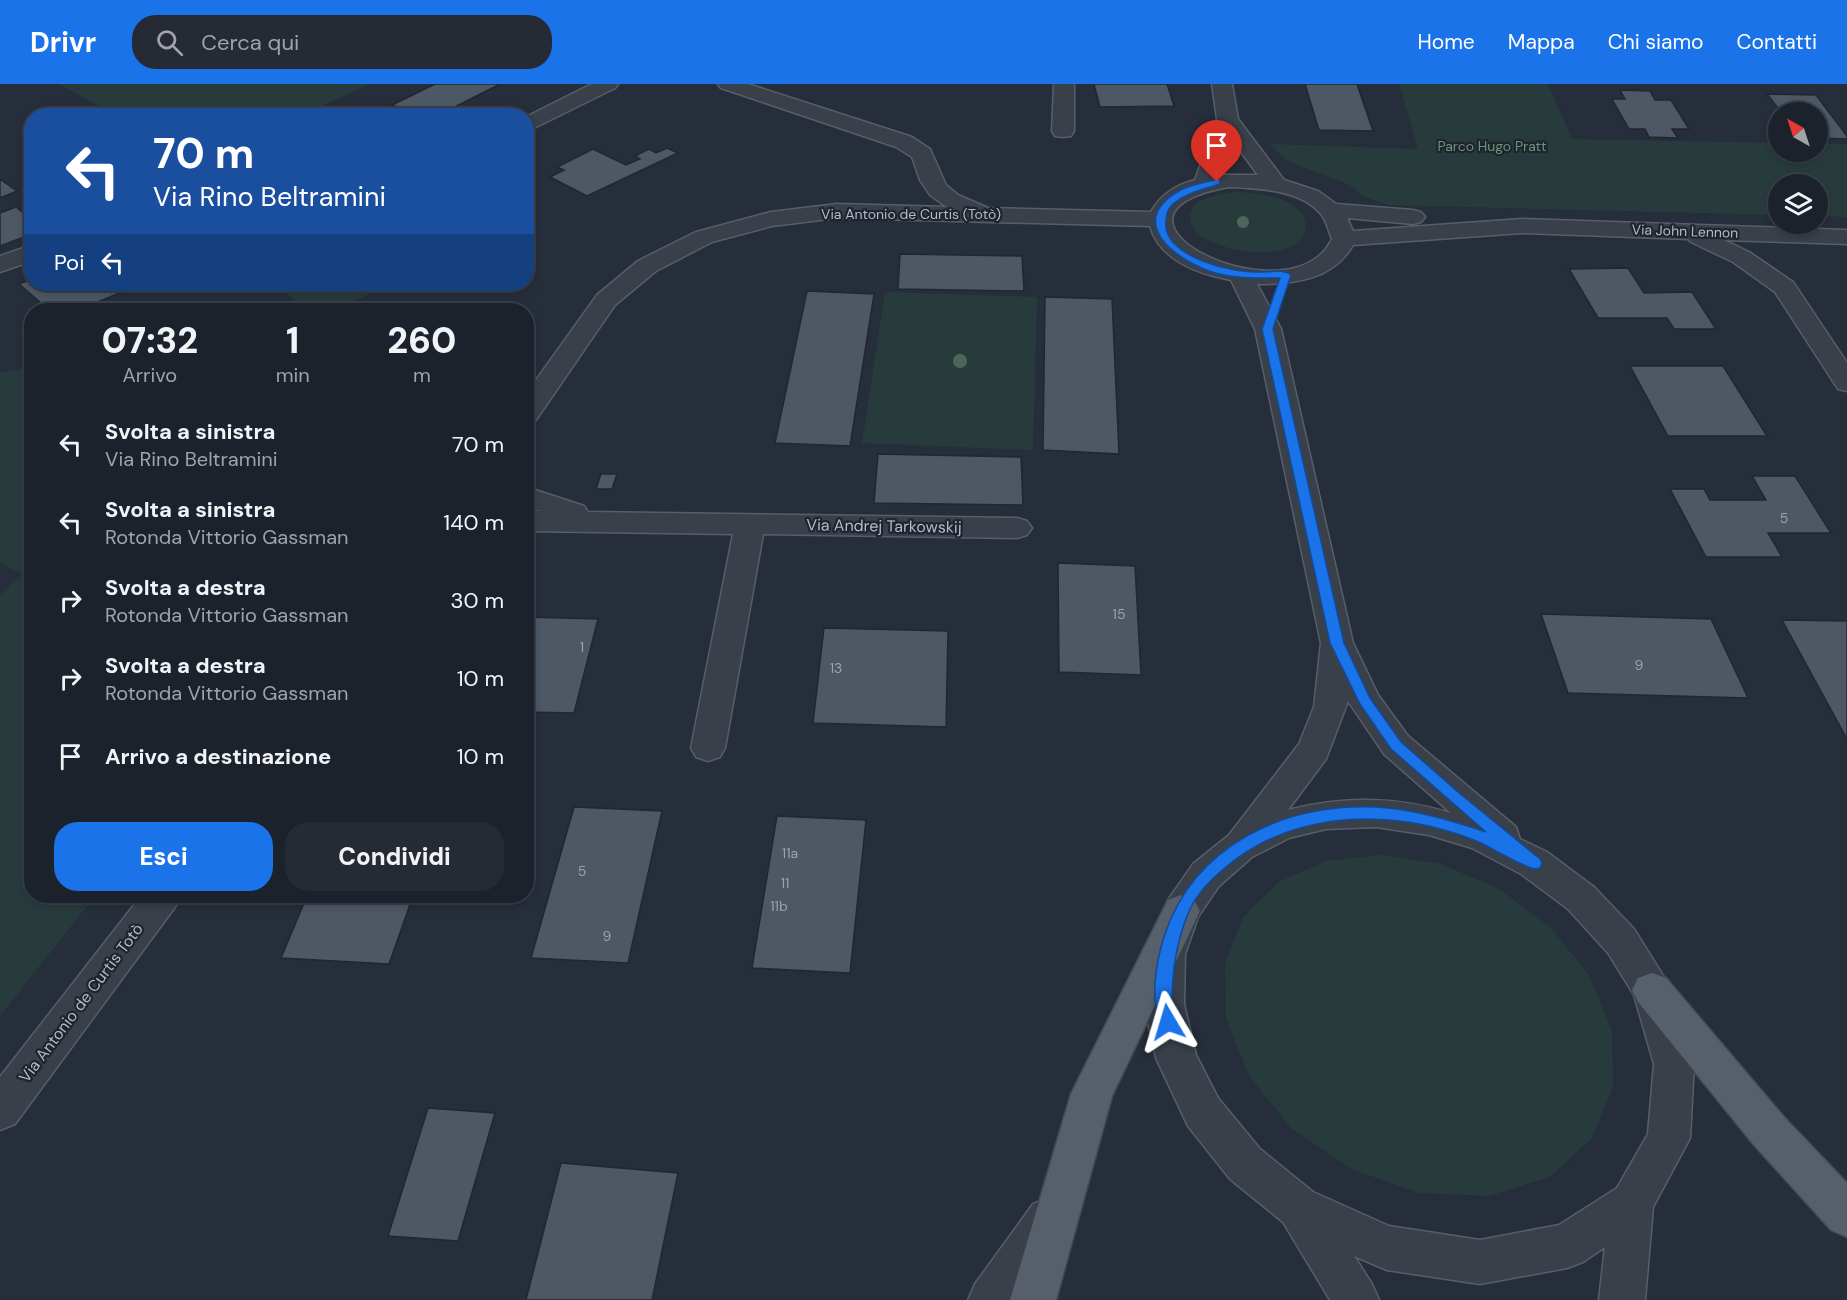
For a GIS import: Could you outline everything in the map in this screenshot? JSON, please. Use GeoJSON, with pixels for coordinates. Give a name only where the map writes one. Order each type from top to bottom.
{"type":"FeatureCollection","features":[{"type":"Feature","properties":{"kind":"main road"},"geometry":{"type":"LineString","coordinates":[[1033,1300],[1092,1094],[1180,911]]}},
{"type":"Feature","properties":{"kind":"main road"},"geometry":{"type":"LineString","coordinates":[[1652,990],[1769,1131],[1847,1215]]}},
{"type":"Feature","properties":{"kind":"street"},"geometry":{"type":"LineString","coordinates":[[534,122],[608,84]]}},
{"type":"Feature","properties":{"kind":"street"},"geometry":{"type":"LineString","coordinates":[[728,84],[904,142],[922,154],[931,180],[938,190],[950,200],[991,214]]}},
{"type":"Feature","properties":{"kind":"street"},"geometry":{"type":"LineString","coordinates":[[1062,131],[1064,84]]}},
{"type":"Feature","properties":{"kind":"street"},"geometry":{"type":"LineString","coordinates":[[1205,184],[1228,119],[1222,84]]}},
{"type":"Feature","properties":{"kind":"street"},"geometry":{"type":"LineString","coordinates":[[1228,119],[1276,185]]}},
{"type":"Feature","properties":{"kind":"street"},"geometry":{"type":"LineString","coordinates":[[878,135],[900,151],[912,170],[903,195]]}},
{"type":"Feature","properties":{"kind":"street"},"geometry":{"type":"LineString","coordinates":[[1244,180],[1276,185],[1312,197],[1331,210],[1344,239],[1338,253],[1324,264],[1286,275],[1240,274],[1218,270],[1193,261],[1174,248],[1162,233],[1160,219],[1167,204],[1182,192],[1205,184],[1244,180]]}},
{"type":"Feature","properties":{"kind":"street","name":"Via Antonio de Curtis (Totò)"},"geometry":{"type":"LineString","coordinates":[[534,403],[606,300],[647,266],[704,237],[771,219],[837,211],[903,195],[991,214],[1160,219]]}},
{"type":"Feature","properties":{"kind":"street","name":"Via John Lennon"},"geometry":{"type":"LineString","coordinates":[[1331,210],[1522,226],[1847,237]]}},
{"type":"Feature","properties":{"kind":"street","name":"Via John Lennon"},"geometry":{"type":"LineString","coordinates":[[1344,239],[1522,226]]}},
{"type":"Feature","properties":{"kind":"street"},"geometry":{"type":"LineString","coordinates":[[1690,232],[1741,257],[1786,270],[1847,383]]}},
{"type":"Feature","properties":{"kind":"street"},"geometry":{"type":"LineString","coordinates":[[1786,270],[1804,235]]}},
{"type":"Feature","properties":{"kind":"street"},"geometry":{"type":"LineString","coordinates":[[0,265],[24,255]]}},
{"type":"Feature","properties":{"kind":"street"},"geometry":{"type":"LineString","coordinates":[[1240,274],[1268,329],[1337,643],[1365,701],[1396,745],[1534,863],[1581,898],[1621,940],[1652,990],[1674,1064],[1669,1138],[1632,1203],[1622,1300]]}},
{"type":"Feature","properties":{"kind":"street"},"geometry":{"type":"LineString","coordinates":[[1268,329],[1286,275]]}},
{"type":"Feature","properties":{"kind":"street","name":"Via Andrej Tarkowskij"},"geometry":{"type":"LineString","coordinates":[[534,514],[614,521],[1017,528]]}},
{"type":"Feature","properties":{"kind":"street"},"geometry":{"type":"LineString","coordinates":[[708,748],[750,524]]}},
{"type":"Feature","properties":{"kind":"street"},"geometry":{"type":"LineString","coordinates":[[1337,643],[1331,707],[1314,750],[1239,847],[1206,875],[1180,911],[1166,954],[1164,1004],[1176,1058],[1203,1112],[1245,1164],[1298,1207],[1387,1248],[1480,1262],[1567,1246],[1632,1203]]}},
{"type":"Feature","properties":{"kind":"street"},"geometry":{"type":"LineString","coordinates":[[1239,847],[1280,826],[1326,815],[1376,813],[1429,820],[1483,837],[1534,863]]}},
{"type":"Feature","properties":{"kind":"street","name":"Via Antonio de Curtis Totò"},"geometry":{"type":"LineString","coordinates":[[0,1110],[157,903]]}},
{"type":"Feature","properties":{"kind":"street"},"geometry":{"type":"LineString","coordinates":[[991,1300],[1059,1205]]}},
{"type":"Feature","properties":{"kind":"street"},"geometry":{"type":"LineString","coordinates":[[1298,1207],[1356,1300]]}},
{"type":"Feature","properties":{"kind":"green space"},"geometry":{"type":"Polygon","coordinates":[[[59,84],[370,84],[317,108],[103,108],[59,84]]]}},
{"type":"Feature","properties":{"kind":"green space","name":"Parco Hugo Pratt"},"geometry":{"type":"Polygon","coordinates":[[[1399,84],[1548,84],[1572,139],[1768,143],[1768,162],[1828,162],[1828,144],[1847,144],[1847,217],[1828,216],[1828,174],[1768,174],[1768,215],[1388,205],[1362,196],[1350,185],[1288,161],[1271,144],[1418,149],[1399,84]]]}},
{"type":"Feature","properties":{"kind":"green space"},"geometry":{"type":"Polygon","coordinates":[[[1238,192],[1275,197],[1292,205],[1304,218],[1306,231],[1304,235],[1295,244],[1283,250],[1269,252],[1225,247],[1201,236],[1192,226],[1190,218],[1195,205],[1208,197],[1238,192]]]}},
{"type":"Feature","properties":{"kind":"green space"},"geometry":{"type":"Polygon","coordinates":[[[283,291],[375,291],[352,303],[281,303],[294,300],[283,291]]]}},
{"type":"Feature","properties":{"kind":"green space"},"geometry":{"type":"Polygon","coordinates":[[[885,292],[1037,297],[1033,450],[862,443],[885,292]]]}},
{"type":"Feature","properties":{"kind":"green space"},"geometry":{"type":"Polygon","coordinates":[[[24,368],[24,903],[89,903],[0,1016],[0,595],[22,574],[0,563],[0,373],[24,368]]]}},
{"type":"Feature","properties":{"kind":"green space"},"geometry":{"type":"Polygon","coordinates":[[[1381,855],[1441,864],[1499,889],[1550,927],[1589,975],[1612,1031],[1613,1087],[1592,1138],[1550,1177],[1489,1196],[1420,1193],[1351,1169],[1291,1128],[1249,1076],[1226,1018],[1225,964],[1243,917],[1279,882],[1326,861],[1381,855]]]}},
{"type":"Feature","properties":{"kind":"building"},"geometry":{"type":"Polygon","coordinates":[[[435,84],[500,84],[453,108],[399,108],[392,105],[435,84]]]}},
{"type":"Feature","properties":{"kind":"building"},"geometry":{"type":"Polygon","coordinates":[[[1094,84],[1167,84],[1174,106],[1100,107],[1094,84]]]}},
{"type":"Feature","properties":{"kind":"building"},"geometry":{"type":"Polygon","coordinates":[[[1305,84],[1357,84],[1373,131],[1319,130],[1305,84]]]}},
{"type":"Feature","properties":{"kind":"building"},"geometry":{"type":"Polygon","coordinates":[[[1620,90],[1650,91],[1655,100],[1671,100],[1689,129],[1672,129],[1678,138],[1649,137],[1645,129],[1629,129],[1612,99],[1625,99],[1620,90]]]}},
{"type":"Feature","properties":{"kind":"building"},"geometry":{"type":"Polygon","coordinates":[[[1767,94],[1816,95],[1821,102],[1773,102],[1767,94]]]}},
{"type":"Feature","properties":{"kind":"building"},"geometry":{"type":"Polygon","coordinates":[[[1828,111],[1847,136],[1847,139],[1828,138],[1828,111]]]}},
{"type":"Feature","properties":{"kind":"building"},"geometry":{"type":"Polygon","coordinates":[[[667,148],[678,153],[587,196],[550,177],[564,170],[557,167],[593,149],[626,165],[640,159],[635,156],[649,149],[656,153],[667,148]]]}},
{"type":"Feature","properties":{"kind":"building"},"geometry":{"type":"Polygon","coordinates":[[[0,179],[17,191],[0,198],[0,179]]]}},
{"type":"Feature","properties":{"kind":"building"},"geometry":{"type":"Polygon","coordinates":[[[16,207],[24,214],[24,237],[0,246],[0,213],[16,207]]]}},
{"type":"Feature","properties":{"kind":"building"},"geometry":{"type":"Polygon","coordinates":[[[900,254],[1022,256],[1024,291],[898,289],[900,254]]]}},
{"type":"Feature","properties":{"kind":"building"},"geometry":{"type":"Polygon","coordinates":[[[1628,268],[1644,293],[1692,292],[1716,329],[1674,329],[1667,318],[1598,318],[1569,269],[1628,268]]]}},
{"type":"Feature","properties":{"kind":"building"},"geometry":{"type":"Polygon","coordinates":[[[27,291],[122,292],[95,303],[41,303],[27,291]]]}},
{"type":"Feature","properties":{"kind":"building"},"geometry":{"type":"Polygon","coordinates":[[[807,291],[874,294],[850,446],[775,443],[807,291]]]}},
{"type":"Feature","properties":{"kind":"building"},"geometry":{"type":"Polygon","coordinates":[[[1045,297],[1112,299],[1119,454],[1043,450],[1045,297]]]}},
{"type":"Feature","properties":{"kind":"building"},"geometry":{"type":"Polygon","coordinates":[[[1630,366],[1723,366],[1767,436],[1668,436],[1630,366]]]}},
{"type":"Feature","properties":{"kind":"building"},"geometry":{"type":"Polygon","coordinates":[[[878,454],[1021,457],[1023,505],[874,503],[878,454]]]}},
{"type":"Feature","properties":{"kind":"building"},"geometry":{"type":"Polygon","coordinates":[[[601,474],[617,474],[612,489],[596,489],[601,474]]]}},
{"type":"Feature","properties":{"kind":"building"},"geometry":{"type":"Polygon","coordinates":[[[1752,476],[1795,476],[1831,533],[1768,533],[1782,557],[1706,557],[1670,489],[1704,489],[1710,500],[1766,500],[1752,476]]]}},
{"type":"Feature","properties":{"kind":"building"},"geometry":{"type":"Polygon","coordinates":[[[1058,563],[1135,566],[1141,675],[1059,672],[1058,563]]]}},
{"type":"Feature","properties":{"kind":"building"},"geometry":{"type":"Polygon","coordinates":[[[1541,614],[1711,619],[1748,698],[1568,693],[1541,614]]]}},
{"type":"Feature","properties":{"kind":"building"},"geometry":{"type":"Polygon","coordinates":[[[534,617],[598,619],[574,713],[534,712],[534,617]]]}},
{"type":"Feature","properties":{"kind":"building"},"geometry":{"type":"Polygon","coordinates":[[[1782,620],[1847,621],[1847,739],[1782,620]]]}},
{"type":"Feature","properties":{"kind":"building"},"geometry":{"type":"Polygon","coordinates":[[[824,628],[948,631],[946,727],[813,723],[824,628]]]}},
{"type":"Feature","properties":{"kind":"building"},"geometry":{"type":"Polygon","coordinates":[[[574,807],[662,811],[628,963],[531,958],[574,807]]]}},
{"type":"Feature","properties":{"kind":"building"},"geometry":{"type":"Polygon","coordinates":[[[777,816],[866,820],[850,973],[752,968],[777,816]]]}},
{"type":"Feature","properties":{"kind":"building"},"geometry":{"type":"Polygon","coordinates":[[[304,903],[411,903],[389,964],[281,958],[304,903]]]}},
{"type":"Feature","properties":{"kind":"building"},"geometry":{"type":"Polygon","coordinates":[[[428,1108],[495,1113],[458,1241],[388,1236],[428,1108]]]}},
{"type":"Feature","properties":{"kind":"building"},"geometry":{"type":"Polygon","coordinates":[[[561,1163],[678,1173],[652,1300],[526,1300],[561,1163]]]}},
{"type":"Feature","properties":{"kind":"route"},"geometry":{"type":"LineString","coordinates":[[1168,1022],[1164,1004],[1166,954],[1180,911],[1206,875],[1239,847],[1280,826],[1326,815],[1376,813],[1429,820],[1483,837],[1534,863],[1396,745],[1365,701],[1337,643],[1268,329],[1286,275],[1254,276],[1218,270],[1193,261],[1174,248],[1162,233],[1160,219],[1167,204],[1182,192],[1217,182]]}}]}
